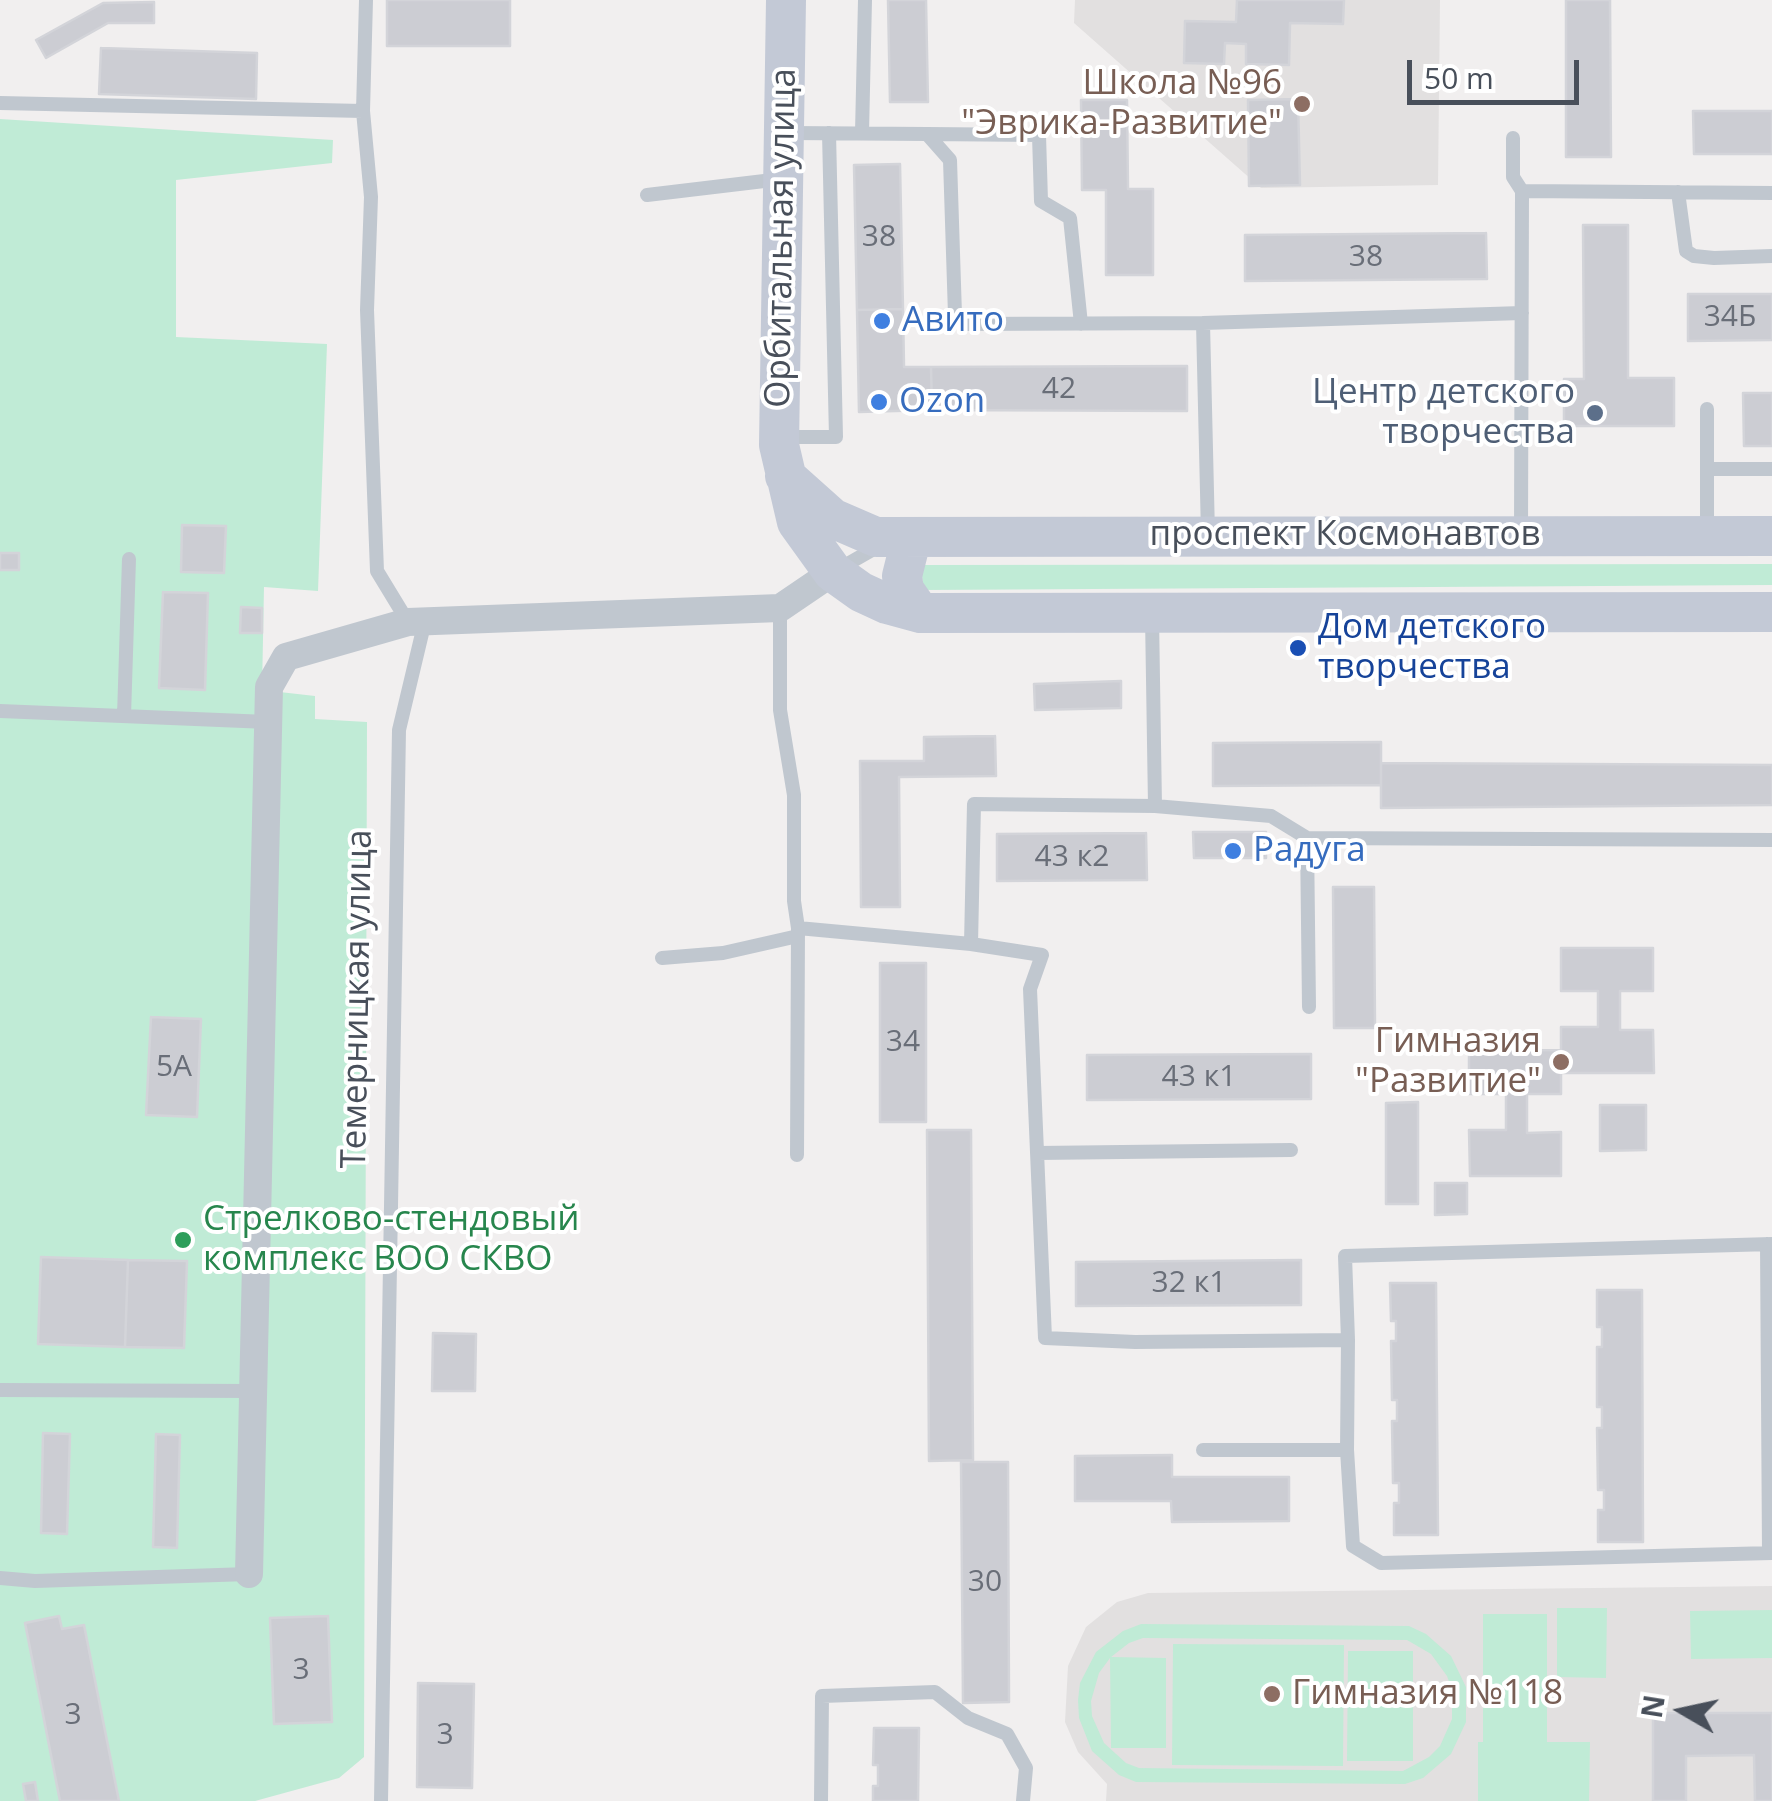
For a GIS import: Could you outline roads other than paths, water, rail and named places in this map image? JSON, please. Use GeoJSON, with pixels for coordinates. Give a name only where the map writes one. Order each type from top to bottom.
{"type":"FeatureCollection","features":[{"type":"Feature","properties":{"kind":"main road","name":"Орбитальная улица"},"geometry":{"type":"LineString","coordinates":[[782,456],[786,0]]}},
{"type":"Feature","properties":{"kind":"main road","name":"проспект Космонавтов"},"geometry":{"type":"LineString","coordinates":[[782,456],[832,518],[876,537],[1772,536]]}},
{"type":"Feature","properties":{"kind":"main road"},"geometry":{"type":"LineString","coordinates":[[782,456],[796,522],[833,572],[861,592],[920,613],[1772,612]]}},
{"type":"Feature","properties":{"kind":"main road"},"geometry":{"type":"LineString","coordinates":[[906,538],[909,548],[902,576],[904,590],[920,613]]}},
{"type":"Feature","properties":{"kind":"street"},"geometry":{"type":"LineString","coordinates":[[249,1574],[269,687],[286,657],[416,621],[780,608],[833,572]]}},
{"type":"Feature","properties":{"kind":"lane"},"geometry":{"type":"LineString","coordinates":[[366,0],[363,111],[371,198],[367,310],[377,571],[416,621]]}},
{"type":"Feature","properties":{"kind":"lane"},"geometry":{"type":"LineString","coordinates":[[862,133],[865,0]]}},
{"type":"Feature","properties":{"kind":"lane"},"geometry":{"type":"LineString","coordinates":[[0,103],[363,111]]}},
{"type":"Feature","properties":{"kind":"lane"},"geometry":{"type":"LineString","coordinates":[[783,133],[1039,136],[1041,201],[1070,218],[1081,324]]}},
{"type":"Feature","properties":{"kind":"lane"},"geometry":{"type":"LineString","coordinates":[[782,456],[836,437],[829,133]]}},
{"type":"Feature","properties":{"kind":"lane"},"geometry":{"type":"LineString","coordinates":[[927,134],[950,160],[955,314],[966,324],[1204,323],[1522,313]]}},
{"type":"Feature","properties":{"kind":"lane"},"geometry":{"type":"LineString","coordinates":[[1514,138],[1513,177],[1522,191],[1520,535]]}},
{"type":"Feature","properties":{"kind":"lane"},"geometry":{"type":"LineString","coordinates":[[647,195],[782,178]]}},
{"type":"Feature","properties":{"kind":"lane"},"geometry":{"type":"LineString","coordinates":[[1522,191],[1772,193]]}},
{"type":"Feature","properties":{"kind":"lane"},"geometry":{"type":"LineString","coordinates":[[1678,192],[1686,251],[1714,258],[1772,256]]}},
{"type":"Feature","properties":{"kind":"lane"},"geometry":{"type":"LineString","coordinates":[[1204,323],[1208,534]]}},
{"type":"Feature","properties":{"kind":"lane"},"geometry":{"type":"LineString","coordinates":[[1706,536],[1707,409]]}},
{"type":"Feature","properties":{"kind":"lane"},"geometry":{"type":"LineString","coordinates":[[1707,469],[1772,469]]}},
{"type":"Feature","properties":{"kind":"lane"},"geometry":{"type":"LineString","coordinates":[[833,572],[906,538]]}},
{"type":"Feature","properties":{"kind":"lane"},"geometry":{"type":"LineString","coordinates":[[124,716],[129,559]]}},
{"type":"Feature","properties":{"kind":"lane"},"geometry":{"type":"LineString","coordinates":[[780,608],[780,710],[794,796],[797,1155]]}},
{"type":"Feature","properties":{"kind":"lane"},"geometry":{"type":"LineString","coordinates":[[1152,615],[1155,806]]}},
{"type":"Feature","properties":{"kind":"lane","name":"Темерницкая улица"},"geometry":{"type":"LineString","coordinates":[[381,1801],[400,730],[416,621]]}},
{"type":"Feature","properties":{"kind":"lane"},"geometry":{"type":"LineString","coordinates":[[0,712],[268,722]]}},
{"type":"Feature","properties":{"kind":"lane"},"geometry":{"type":"LineString","coordinates":[[971,944],[974,804],[1155,806],[1270,816],[1307,838],[1772,840]]}},
{"type":"Feature","properties":{"kind":"lane"},"geometry":{"type":"LineString","coordinates":[[1307,838],[1309,1007]]}},
{"type":"Feature","properties":{"kind":"lane"},"geometry":{"type":"LineString","coordinates":[[662,958],[723,954],[798,932],[971,944],[1042,955],[1030,989],[1046,1338],[1135,1342],[1348,1340]]}},
{"type":"Feature","properties":{"kind":"lane"},"geometry":{"type":"LineString","coordinates":[[1038,1153],[1292,1150]]}},
{"type":"Feature","properties":{"kind":"lane"},"geometry":{"type":"LineString","coordinates":[[1770,1244],[1771,1552],[1381,1563],[1352,1546],[1345,1256],[1770,1244]]}},
{"type":"Feature","properties":{"kind":"lane"},"geometry":{"type":"LineString","coordinates":[[0,1390],[254,1391]]}},
{"type":"Feature","properties":{"kind":"lane"},"geometry":{"type":"LineString","coordinates":[[1202,1450],[1348,1450]]}},
{"type":"Feature","properties":{"kind":"lane"},"geometry":{"type":"LineString","coordinates":[[0,1578],[249,1574]]}},
{"type":"Feature","properties":{"kind":"lane"},"geometry":{"type":"LineString","coordinates":[[821,1801],[822,1696],[935,1692],[968,1718],[1008,1734],[1026,1768],[1024,1801]]}},
{"type":"Feature","properties":{"kind":"place","name":"Школа №96 \"Эврика-Развитие\""},"geometry":{"type":"Point","coordinates":[1302,104]}},
{"type":"Feature","properties":{"kind":"place","name":"Авито"},"geometry":{"type":"Point","coordinates":[882,321]}},
{"type":"Feature","properties":{"kind":"place","name":"Ozon"},"geometry":{"type":"Point","coordinates":[879,402]}},
{"type":"Feature","properties":{"kind":"place","name":"Центр детского творчества"},"geometry":{"type":"Point","coordinates":[1595,413]}},
{"type":"Feature","properties":{"kind":"place","name":"Дом детского творчества"},"geometry":{"type":"Point","coordinates":[1298,648]}},
{"type":"Feature","properties":{"kind":"place","name":"Радуга"},"geometry":{"type":"Point","coordinates":[1233,851]}},
{"type":"Feature","properties":{"kind":"place","name":"Гимназия \"Развитие\""},"geometry":{"type":"Point","coordinates":[1561,1062]}},
{"type":"Feature","properties":{"kind":"place","name":"Стрелково-стендовый комплекс ВОО СКВО"},"geometry":{"type":"Point","coordinates":[183,1240]}},
{"type":"Feature","properties":{"kind":"place","name":"Гимназия №118"},"geometry":{"type":"Point","coordinates":[1272,1694]}}]}
